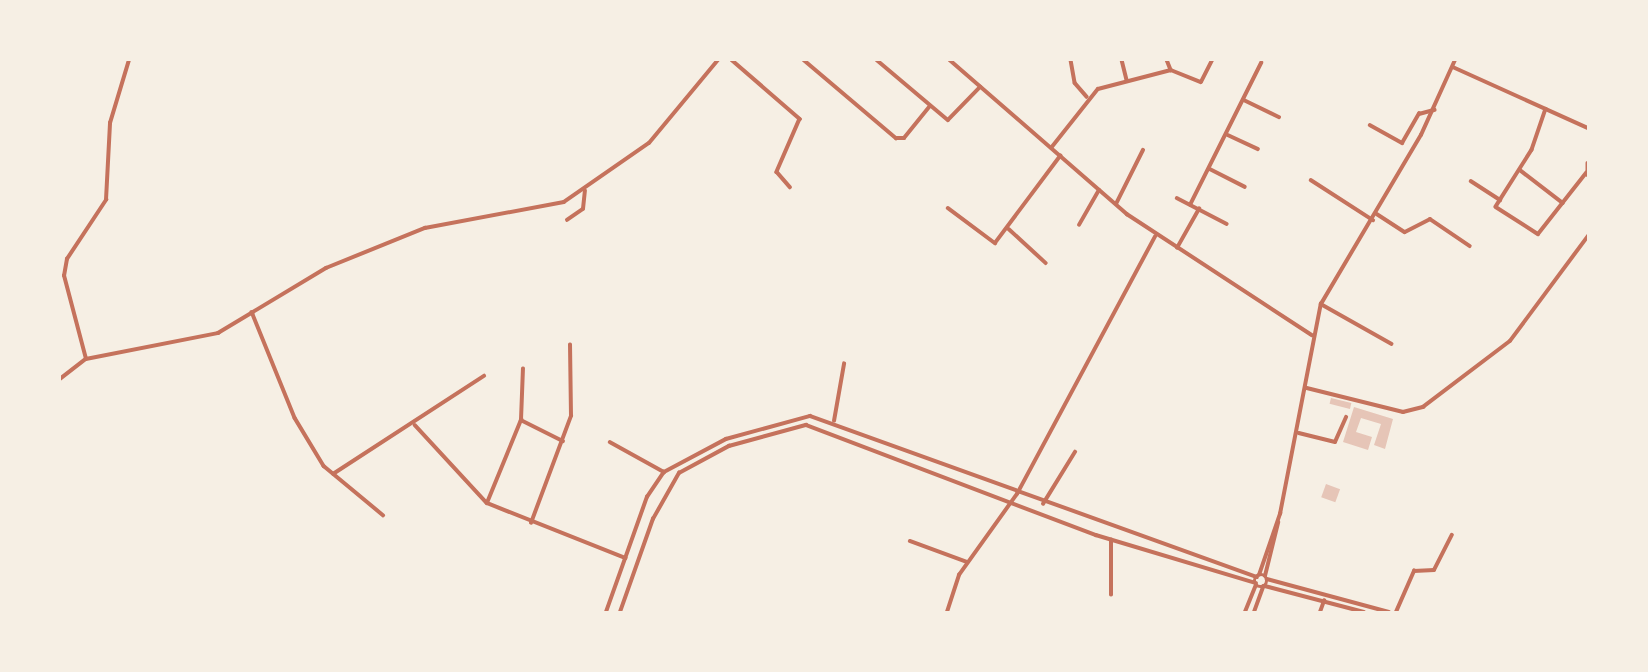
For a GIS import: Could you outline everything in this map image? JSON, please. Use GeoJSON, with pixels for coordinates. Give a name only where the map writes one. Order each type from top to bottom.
{"type":"FeatureCollection","features":[{"type":"Feature","properties":{"kind":"street"},"geometry":{"type":"LineString","coordinates":[[86,359],[64,276],[67,259],[106,200],[110,123],[129,60]]}},
{"type":"Feature","properties":{"kind":"street"},"geometry":{"type":"LineString","coordinates":[[60,379],[86,359],[200,338],[252,312],[326,268],[415,232],[548,207],[585,191],[649,143],[718,60]]}},
{"type":"Feature","properties":{"kind":"street"},"geometry":{"type":"LineString","coordinates":[[732,60],[800,119],[777,173],[790,187]]}},
{"type":"Feature","properties":{"kind":"street"},"geometry":{"type":"LineString","coordinates":[[804,60],[896,138],[904,138],[929,107]]}},
{"type":"Feature","properties":{"kind":"street"},"geometry":{"type":"LineString","coordinates":[[877,60],[929,107],[948,120],[980,87]]}},
{"type":"Feature","properties":{"kind":"street"},"geometry":{"type":"LineString","coordinates":[[950,60],[1155,236],[1313,336]]}},
{"type":"Feature","properties":{"kind":"street"},"geometry":{"type":"LineString","coordinates":[[1070,60],[1075,83],[1087,97]]}},
{"type":"Feature","properties":{"kind":"street"},"geometry":{"type":"LineString","coordinates":[[1122,60],[1127,80]]}},
{"type":"Feature","properties":{"kind":"street"},"geometry":{"type":"LineString","coordinates":[[1167,60],[1171,70]]}},
{"type":"Feature","properties":{"kind":"street"},"geometry":{"type":"LineString","coordinates":[[948,208],[989,245],[1009,229],[1087,97],[1127,80],[1171,70],[1201,82],[1212,60]]}},
{"type":"Feature","properties":{"kind":"street"},"geometry":{"type":"LineString","coordinates":[[1254,612],[1266,578],[1298,433],[1313,336],[1321,304],[1377,214],[1434,110],[1455,60]]}},
{"type":"Feature","properties":{"kind":"street"},"geometry":{"type":"LineString","coordinates":[[1190,205],[1228,134],[1261,63]]}},
{"type":"Feature","properties":{"kind":"street"},"geometry":{"type":"LineString","coordinates":[[1452,67],[1588,128]]}},
{"type":"Feature","properties":{"kind":"street"},"geometry":{"type":"LineString","coordinates":[[1244,100],[1279,117]]}},
{"type":"Feature","properties":{"kind":"street"},"geometry":{"type":"LineString","coordinates":[[1546,109],[1520,170],[1496,207],[1538,234],[1587,174],[1588,163]]}},
{"type":"Feature","properties":{"kind":"street"},"geometry":{"type":"LineString","coordinates":[[1370,125],[1402,143],[1419,114],[1434,110]]}},
{"type":"Feature","properties":{"kind":"street"},"geometry":{"type":"LineString","coordinates":[[1228,134],[1258,149]]}},
{"type":"Feature","properties":{"kind":"street"},"geometry":{"type":"LineString","coordinates":[[1116,204],[1143,150]]}},
{"type":"Feature","properties":{"kind":"street"},"geometry":{"type":"LineString","coordinates":[[1210,169],[1245,187]]}},
{"type":"Feature","properties":{"kind":"street"},"geometry":{"type":"LineString","coordinates":[[1520,170],[1563,203]]}},
{"type":"Feature","properties":{"kind":"street"},"geometry":{"type":"LineString","coordinates":[[1311,180],[1373,220]]}},
{"type":"Feature","properties":{"kind":"street"},"geometry":{"type":"LineString","coordinates":[[1471,181],[1500,200]]}},
{"type":"Feature","properties":{"kind":"street"},"geometry":{"type":"LineString","coordinates":[[1079,225],[1099,190]]}},
{"type":"Feature","properties":{"kind":"street"},"geometry":{"type":"LineString","coordinates":[[567,220],[583,209],[585,191]]}},
{"type":"Feature","properties":{"kind":"street"},"geometry":{"type":"LineString","coordinates":[[1177,198],[1227,224]]}},
{"type":"Feature","properties":{"kind":"street"},"geometry":{"type":"LineString","coordinates":[[1177,248],[1199,209]]}},
{"type":"Feature","properties":{"kind":"street"},"geometry":{"type":"LineString","coordinates":[[1377,214],[1405,232],[1430,219],[1470,246]]}},
{"type":"Feature","properties":{"kind":"street"},"geometry":{"type":"LineString","coordinates":[[1009,229],[1046,263]]}},
{"type":"Feature","properties":{"kind":"street"},"geometry":{"type":"LineString","coordinates":[[947,612],[967,562],[1017,494],[1155,236]]}},
{"type":"Feature","properties":{"kind":"street"},"geometry":{"type":"LineString","coordinates":[[1307,388],[1415,411],[1510,341],[1588,236]]}},
{"type":"Feature","properties":{"kind":"street"},"geometry":{"type":"LineString","coordinates":[[1321,304],[1392,344]]}},
{"type":"Feature","properties":{"kind":"street"},"geometry":{"type":"LineString","coordinates":[[252,312],[295,418],[332,475],[383,515]]}},
{"type":"Feature","properties":{"kind":"street"},"geometry":{"type":"LineString","coordinates":[[531,523],[564,441],[571,416],[570,345]]}},
{"type":"Feature","properties":{"kind":"street"},"geometry":{"type":"LineString","coordinates":[[834,421],[844,364]]}},
{"type":"Feature","properties":{"kind":"street"},"geometry":{"type":"LineString","coordinates":[[487,503],[522,420],[523,369]]}},
{"type":"Feature","properties":{"kind":"street"},"geometry":{"type":"LineString","coordinates":[[332,475],[415,425],[484,376]]}},
{"type":"Feature","properties":{"kind":"street"},"geometry":{"type":"LineString","coordinates":[[1298,433],[1335,442],[1346,418]]}},
{"type":"Feature","properties":{"kind":"street"},"geometry":{"type":"LineString","coordinates":[[522,420],[564,441]]}},
{"type":"Feature","properties":{"kind":"street"},"geometry":{"type":"LineString","coordinates":[[606,612],[647,497],[664,472],[679,460],[778,421],[834,421],[1043,504],[1258,576],[1389,612]]}},
{"type":"Feature","properties":{"kind":"street"},"geometry":{"type":"LineString","coordinates":[[415,425],[487,503],[531,523],[626,558]]}},
{"type":"Feature","properties":{"kind":"street"},"geometry":{"type":"LineString","coordinates":[[620,612],[656,511],[688,467],[757,436],[814,426],[1010,504],[1111,540],[1256,584],[1364,612]]}},
{"type":"Feature","properties":{"kind":"street"},"geometry":{"type":"LineString","coordinates":[[610,442],[664,472]]}},
{"type":"Feature","properties":{"kind":"street"},"geometry":{"type":"LineString","coordinates":[[1043,504],[1075,452]]}},
{"type":"Feature","properties":{"kind":"street"},"geometry":{"type":"LineString","coordinates":[[679,460],[688,467]]}},
{"type":"Feature","properties":{"kind":"street"},"geometry":{"type":"LineString","coordinates":[[1245,612],[1278,521]]}},
{"type":"Feature","properties":{"kind":"street"},"geometry":{"type":"LineString","coordinates":[[1396,612],[1414,571],[1434,570],[1452,535]]}},
{"type":"Feature","properties":{"kind":"street"},"geometry":{"type":"LineString","coordinates":[[1111,540],[1111,596]]}},
{"type":"Feature","properties":{"kind":"street"},"geometry":{"type":"LineString","coordinates":[[910,541],[967,562]]}},
{"type":"Feature","properties":{"kind":"street"},"geometry":{"type":"LineString","coordinates":[[1320,612],[1324,601]]}},
{"type":"Feature","properties":{"kind":"building"},"geometry":{"type":"Polygon","coordinates":[[[1331,398],[1351,403],[1350,409],[1330,404],[1331,398]]]}},
{"type":"Feature","properties":{"kind":"building"},"geometry":{"type":"Polygon","coordinates":[[[1354,407],[1393,419],[1385,449],[1374,445],[1381,424],[1361,418],[1356,432],[1372,437],[1368,450],[1343,442],[1354,407]]]}},
{"type":"Feature","properties":{"kind":"building"},"geometry":{"type":"Polygon","coordinates":[[[1326,484],[1340,489],[1335,502],[1321,497],[1326,484]]]}}]}
